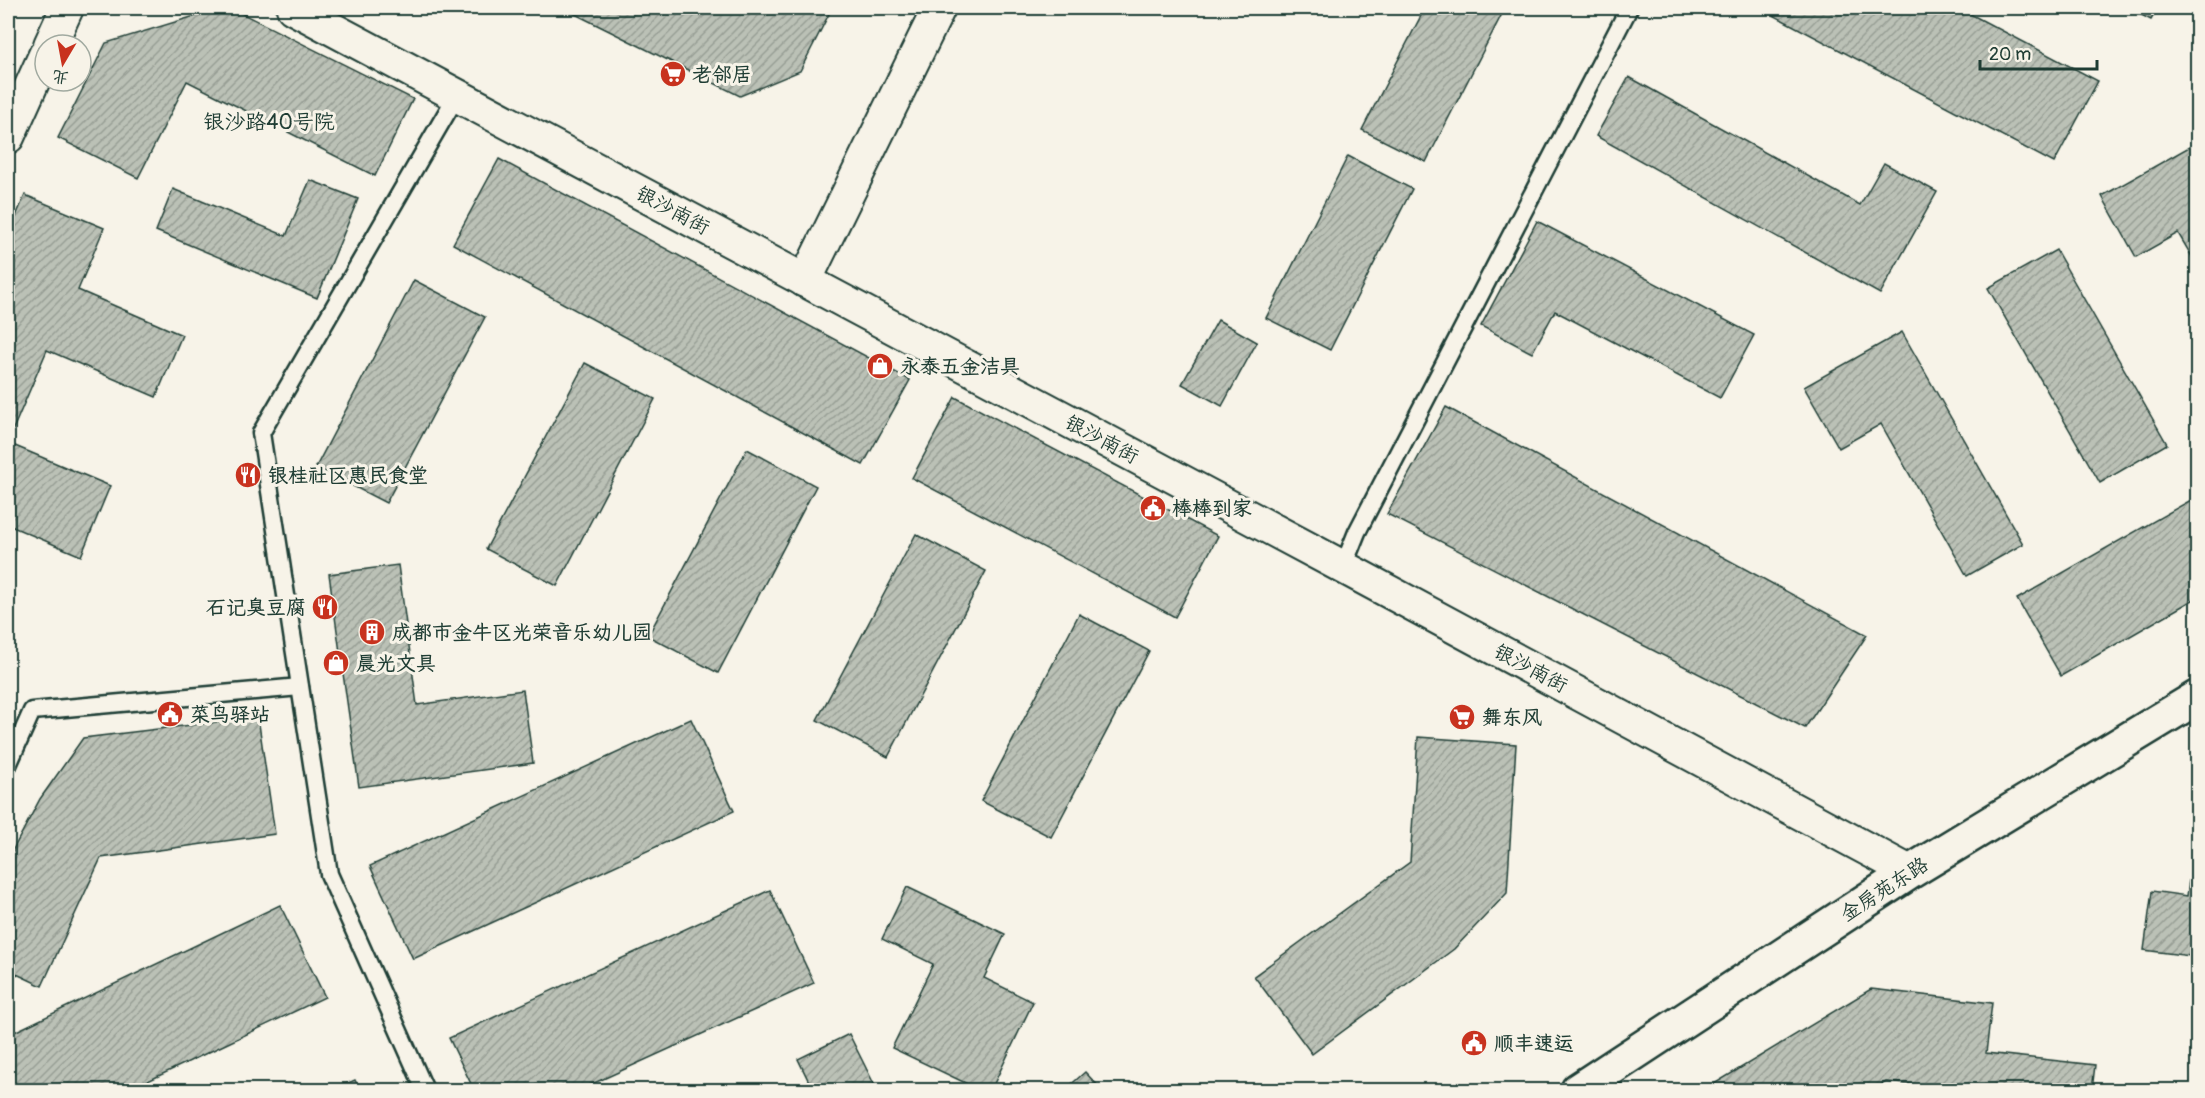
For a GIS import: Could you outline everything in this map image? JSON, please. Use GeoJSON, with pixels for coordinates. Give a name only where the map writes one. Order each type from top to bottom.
{"type":"FeatureCollection","features":[{"type":"Feature","properties":{"kind":"street"},"geometry":{"type":"LineString","coordinates":[[56,33],[67,8]]}},
{"type":"Feature","properties":{"kind":"street","name":"银沙南街"},"geometry":{"type":"LineString","coordinates":[[294,8],[1910,872]]}},
{"type":"Feature","properties":{"kind":"street"},"geometry":{"type":"LineString","coordinates":[[805,281],[939,8]]}},
{"type":"Feature","properties":{"kind":"street"},"geometry":{"type":"LineString","coordinates":[[8,137],[33,82]]}},
{"type":"Feature","properties":{"kind":"street","name":"金房苑东路"},"geometry":{"type":"LineString","coordinates":[[1578,1090],[1910,872],[2198,697]]}},
{"type":"Feature","properties":{"kind":"lane"},"geometry":{"type":"LineString","coordinates":[[1343,567],[1357,532],[1629,8]]}},
{"type":"Feature","properties":{"kind":"lane"},"geometry":{"type":"LineString","coordinates":[[425,1090],[329,874],[261,433],[457,95]]}},
{"type":"Feature","properties":{"kind":"lane"},"geometry":{"type":"LineString","coordinates":[[8,765],[32,711],[300,687]]}},
{"type":"Feature","properties":{"kind":"building"},"geometry":{"type":"Polygon","coordinates":[[[221,8],[231,8],[413,99],[375,176],[187,81],[138,178],[58,138],[81,93],[93,93],[93,69],[106,43],[221,8]]]}},
{"type":"Feature","properties":{"kind":"building"},"geometry":{"type":"Polygon","coordinates":[[[563,8],[832,8],[800,71],[740,96],[563,8]]]}},
{"type":"Feature","properties":{"kind":"building"},"geometry":{"type":"Polygon","coordinates":[[[1425,8],[1505,8],[1426,162],[1362,130],[1425,8]]]}},
{"type":"Feature","properties":{"kind":"building"},"geometry":{"type":"Polygon","coordinates":[[[1760,8],[1959,8],[2098,81],[2054,163],[1760,8]]]}},
{"type":"Feature","properties":{"kind":"building"},"geometry":{"type":"Polygon","coordinates":[[[2128,8],[2158,8],[2151,20],[2128,8]]]}},
{"type":"Feature","properties":{"kind":"building"},"geometry":{"type":"Polygon","coordinates":[[[1629,77],[1860,205],[1884,163],[1937,192],[1880,294],[1596,136],[1629,77]]]}},
{"type":"Feature","properties":{"kind":"building"},"geometry":{"type":"Polygon","coordinates":[[[2198,142],[2198,267],[2178,233],[2136,257],[2102,196],[2198,142]]]}},
{"type":"Feature","properties":{"kind":"building"},"geometry":{"type":"Polygon","coordinates":[[[1348,156],[1412,189],[1330,350],[1266,318],[1348,156]]]}},
{"type":"Feature","properties":{"kind":"building"},"geometry":{"type":"Polygon","coordinates":[[[499,159],[910,380],[863,465],[453,244],[499,159]]]}},
{"type":"Feature","properties":{"kind":"building"},"geometry":{"type":"Polygon","coordinates":[[[310,180],[358,199],[317,298],[156,231],[173,189],[286,236],[310,180]]]}},
{"type":"Feature","properties":{"kind":"building"},"geometry":{"type":"Polygon","coordinates":[[[25,195],[104,228],[78,290],[182,335],[156,397],[47,350],[8,441],[8,235],[25,195]]]}},
{"type":"Feature","properties":{"kind":"building"},"geometry":{"type":"Polygon","coordinates":[[[1537,221],[1754,335],[1720,398],[1555,311],[1532,353],[1481,326],[1537,221]]]}},
{"type":"Feature","properties":{"kind":"building"},"geometry":{"type":"Polygon","coordinates":[[[2056,250],[2167,444],[2100,483],[1988,288],[2056,250]]]}},
{"type":"Feature","properties":{"kind":"building"},"geometry":{"type":"Polygon","coordinates":[[[414,280],[485,317],[386,503],[316,467],[414,280]]]}},
{"type":"Feature","properties":{"kind":"building"},"geometry":{"type":"Polygon","coordinates":[[[1218,320],[1257,342],[1222,406],[1182,384],[1218,320]]]}},
{"type":"Feature","properties":{"kind":"building"},"geometry":{"type":"Polygon","coordinates":[[[1902,332],[2023,544],[1967,576],[1881,424],[1839,448],[1804,387],[1902,332]]]}},
{"type":"Feature","properties":{"kind":"building"},"geometry":{"type":"Polygon","coordinates":[[[585,363],[655,399],[557,586],[486,549],[585,363]]]}},
{"type":"Feature","properties":{"kind":"building"},"geometry":{"type":"Polygon","coordinates":[[[955,397],[1218,536],[1175,617],[912,478],[955,397]]]}},
{"type":"Feature","properties":{"kind":"building"},"geometry":{"type":"Polygon","coordinates":[[[1446,407],[1867,635],[1805,728],[1387,514],[1446,407]]]}},
{"type":"Feature","properties":{"kind":"building"},"geometry":{"type":"Polygon","coordinates":[[[8,443],[110,486],[81,556],[8,525],[8,443]]]}},
{"type":"Feature","properties":{"kind":"building"},"geometry":{"type":"Polygon","coordinates":[[[747,449],[816,486],[718,673],[648,636],[747,449]]]}},
{"type":"Feature","properties":{"kind":"building"},"geometry":{"type":"Polygon","coordinates":[[[2198,496],[2198,597],[2061,676],[2017,599],[2198,496]]]}},
{"type":"Feature","properties":{"kind":"building"},"geometry":{"type":"Polygon","coordinates":[[[916,534],[986,571],[888,757],[817,720],[916,534]]]}},
{"type":"Feature","properties":{"kind":"building","name":"成都市金牛区光荣音乐幼儿园"},"geometry":{"type":"Polygon","coordinates":[[[398,565],[417,705],[523,690],[533,763],[359,787],[329,574],[398,565]]]}},
{"type":"Feature","properties":{"kind":"building"},"geometry":{"type":"Polygon","coordinates":[[[1079,614],[1149,651],[1051,837],[981,801],[1079,614]]]}},
{"type":"Feature","properties":{"kind":"building"},"geometry":{"type":"Polygon","coordinates":[[[258,717],[275,834],[101,858],[42,986],[8,970],[8,859],[40,799],[83,738],[258,717]]]}},
{"type":"Feature","properties":{"kind":"building"},"geometry":{"type":"Polygon","coordinates":[[[691,719],[734,811],[413,959],[370,866],[691,719]]]}},
{"type":"Feature","properties":{"kind":"building"},"geometry":{"type":"Polygon","coordinates":[[[1418,737],[1516,744],[1507,893],[1454,949],[1312,1054],[1254,976],[1410,862],[1418,737]]]}},
{"type":"Feature","properties":{"kind":"building"},"geometry":{"type":"Polygon","coordinates":[[[2195,830],[2198,830],[2198,957],[2144,950],[2152,891],[2187,896],[2195,830]]]}},
{"type":"Feature","properties":{"kind":"building"},"geometry":{"type":"Polygon","coordinates":[[[907,887],[1005,934],[984,978],[1033,1002],[991,1090],[980,1090],[892,1048],[933,964],[882,939],[907,887]]]}},
{"type":"Feature","properties":{"kind":"building"},"geometry":{"type":"Polygon","coordinates":[[[770,890],[814,983],[579,1090],[474,1090],[449,1038],[770,890]]]}},
{"type":"Feature","properties":{"kind":"building"},"geometry":{"type":"Polygon","coordinates":[[[280,905],[325,997],[129,1090],[8,1090],[8,1035],[280,905]]]}},
{"type":"Feature","properties":{"kind":"building"},"geometry":{"type":"Polygon","coordinates":[[[1871,989],[1992,1003],[1986,1053],[2095,1065],[2092,1090],[1968,1090],[1886,1082],[1872,1090],[1704,1090],[1871,989]]]}},
{"type":"Feature","properties":{"kind":"building"},"geometry":{"type":"Polygon","coordinates":[[[849,1034],[877,1090],[813,1090],[798,1059],[849,1034]]]}},
{"type":"Feature","properties":{"kind":"building"},"geometry":{"type":"Polygon","coordinates":[[[1085,1072],[1102,1090],[1065,1090],[1085,1072]]]}},
{"type":"Feature","properties":{"kind":"building"},"geometry":{"type":"Polygon","coordinates":[[[355,1080],[360,1090],[333,1090],[355,1080]]]}},
{"type":"Feature","properties":{"kind":"place","name":"老邻居"},"geometry":{"type":"Point","coordinates":[673,74]}},
{"type":"Feature","properties":{"kind":"place","name":"永泰五金洁具"},"geometry":{"type":"Point","coordinates":[880,366]}},
{"type":"Feature","properties":{"kind":"place","name":"银桂社区惠民食堂"},"geometry":{"type":"Point","coordinates":[248,475]}},
{"type":"Feature","properties":{"kind":"place","name":"棒棒到家"},"geometry":{"type":"Point","coordinates":[1153,508]}},
{"type":"Feature","properties":{"kind":"place","name":"石记臭豆腐"},"geometry":{"type":"Point","coordinates":[325,607]}},
{"type":"Feature","properties":{"kind":"place","name":"成都市金牛区光荣音乐幼儿园"},"geometry":{"type":"Point","coordinates":[372,632]}},
{"type":"Feature","properties":{"kind":"place","name":"晨光文具"},"geometry":{"type":"Point","coordinates":[336,663]}},
{"type":"Feature","properties":{"kind":"place","name":"菜鸟驿站"},"geometry":{"type":"Point","coordinates":[170,714]}},
{"type":"Feature","properties":{"kind":"place","name":"舞东风"},"geometry":{"type":"Point","coordinates":[1462,717]}},
{"type":"Feature","properties":{"kind":"place","name":"顺丰速运"},"geometry":{"type":"Point","coordinates":[1474,1043]}},
{"type":"Feature","properties":{"kind":"district","name":"银沙路40号院"},"geometry":{"type":"Point","coordinates":[269,122]}}]}
